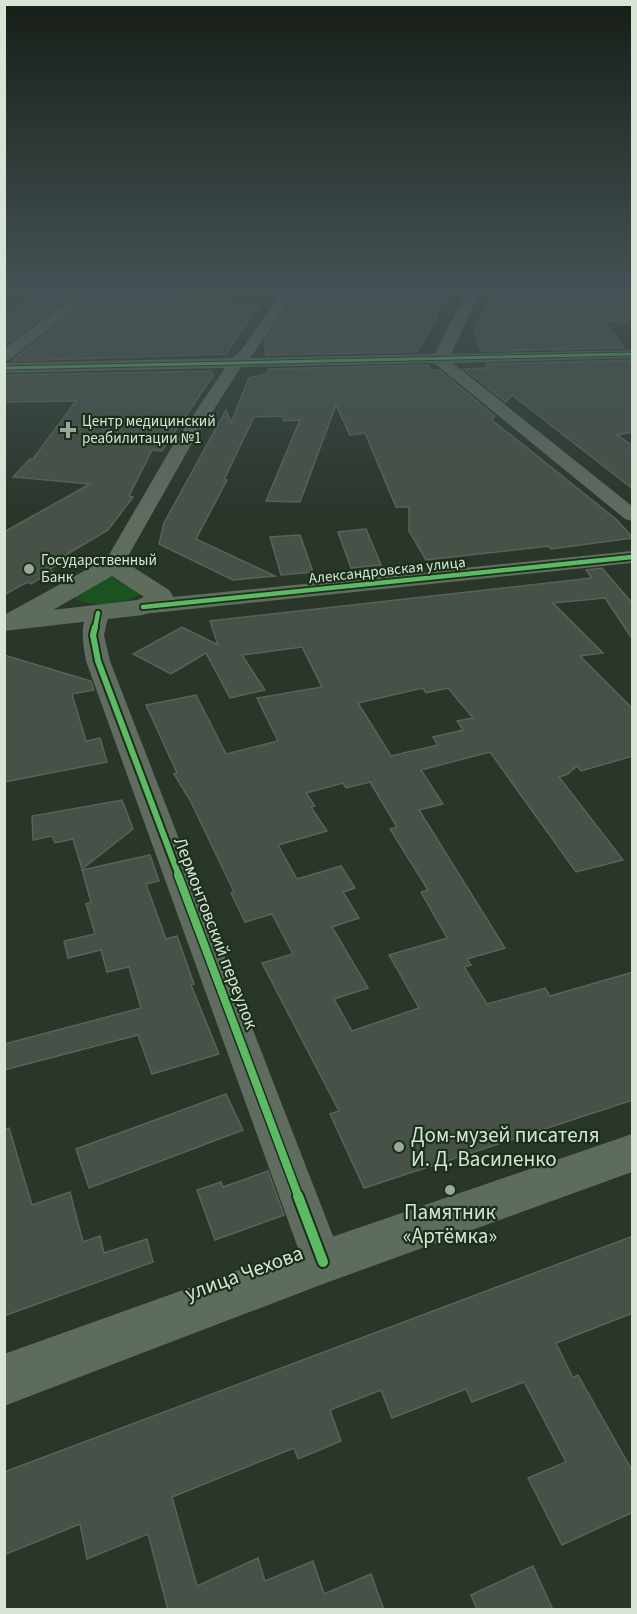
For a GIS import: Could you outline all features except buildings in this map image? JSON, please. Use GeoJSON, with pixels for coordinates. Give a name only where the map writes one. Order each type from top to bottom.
{"type":"FeatureCollection","features":[{"type":"Feature","properties":{"kind":"main road"},"geometry":{"type":"LineString","coordinates":[[79,608],[113,565],[149,599]]}},
{"type":"Feature","properties":{"kind":"main road"},"geometry":{"type":"LineString","coordinates":[[7,623],[79,608],[149,599]]}},
{"type":"Feature","properties":{"kind":"main road","name":"улица Чехова"},"geometry":{"type":"LineString","coordinates":[[4,1380],[323,1262],[633,1153]]}},
{"type":"Feature","properties":{"kind":"street"},"geometry":{"type":"LineString","coordinates":[[4,368],[217,364]]}},
{"type":"Feature","properties":{"kind":"street"},"geometry":{"type":"LineString","coordinates":[[113,565],[182,445],[235,364]]}},
{"type":"Feature","properties":{"kind":"street"},"geometry":{"type":"LineString","coordinates":[[445,364],[633,515]]}},
{"type":"Feature","properties":{"kind":"street","name":"Александровская улица"},"geometry":{"type":"LineString","coordinates":[[149,599],[190,603],[633,557]]}},
{"type":"Feature","properties":{"kind":"street","name":"Лермонтовский переулок"},"geometry":{"type":"LineString","coordinates":[[79,608],[93,635],[98,661],[323,1262]]}},
{"type":"Feature","properties":{"kind":"green space"},"geometry":{"type":"Polygon","coordinates":[[[110,576],[141,593],[128,600],[108,604],[87,603],[74,597],[110,576]]]}},
{"type":"Feature","properties":{"kind":"tram line"},"geometry":{"type":"LineString","coordinates":[[4,370],[259,364]]}},
{"type":"Feature","properties":{"kind":"cycle path"},"geometry":{"type":"LineString","coordinates":[[4,368],[169,364]]}},
{"type":"Feature","properties":{"kind":"cycle path"},"geometry":{"type":"LineString","coordinates":[[143,607],[632,557]]}},
{"type":"Feature","properties":{"kind":"cycle path"},"geometry":{"type":"LineString","coordinates":[[98,613],[93,635],[98,661],[323,1262]]}},
{"type":"Feature","properties":{"kind":"place","name":"Центр медицинский реабилитации №1"},"geometry":{"type":"Point","coordinates":[68,430]}},
{"type":"Feature","properties":{"kind":"place","name":"Государственный Банк"},"geometry":{"type":"Point","coordinates":[29,569]}},
{"type":"Feature","properties":{"kind":"place","name":"Дом-музей писателя И. Д. Василенко"},"geometry":{"type":"Point","coordinates":[399,1147]}},
{"type":"Feature","properties":{"kind":"place","name":"Памятник «Артёмка»"},"geometry":{"type":"Point","coordinates":[450,1190]}}]}
